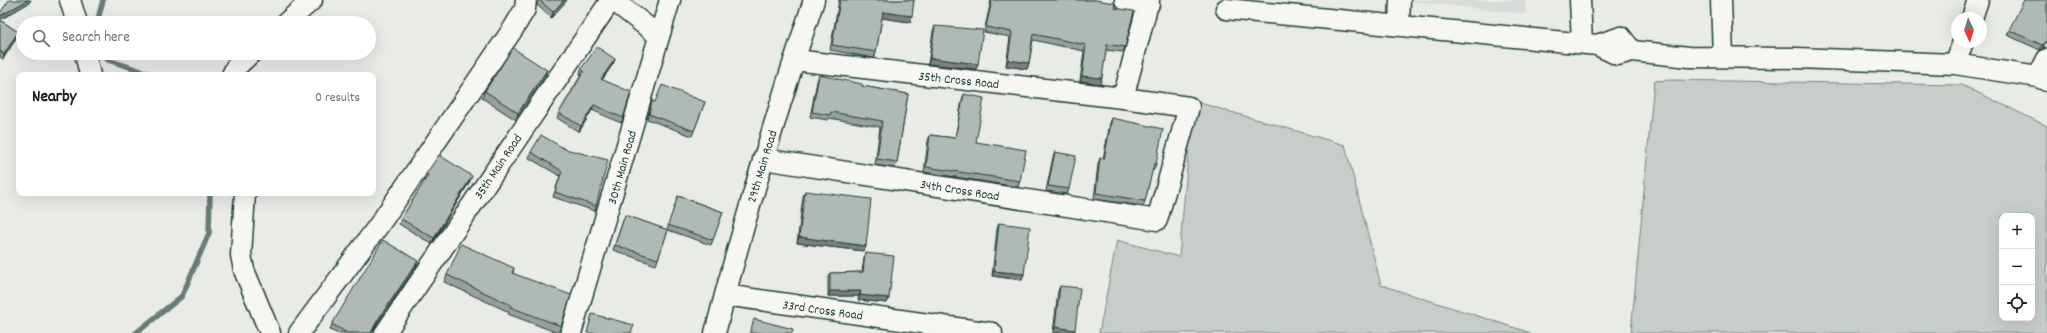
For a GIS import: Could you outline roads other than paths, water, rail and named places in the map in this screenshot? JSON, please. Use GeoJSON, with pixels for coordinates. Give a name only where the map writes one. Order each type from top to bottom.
{"type":"FeatureCollection","features":[{"type":"Feature","properties":{"kind":"street"},"geometry":{"type":"LineString","coordinates":[[70,0],[75,16]]}},
{"type":"Feature","properties":{"kind":"street"},"geometry":{"type":"LineString","coordinates":[[294,16],[312,0]]}},
{"type":"Feature","properties":{"kind":"street"},"geometry":{"type":"LineString","coordinates":[[299,333],[379,225],[504,42],[525,9],[526,0]]}},
{"type":"Feature","properties":{"kind":"street"},"geometry":{"type":"LineString","coordinates":[[612,0],[659,36]]}},
{"type":"Feature","properties":{"kind":"street","name":"35th Main Road"},"geometry":{"type":"LineString","coordinates":[[385,333],[612,0]]}},
{"type":"Feature","properties":{"kind":"street","name":"30th Main Road"},"geometry":{"type":"LineString","coordinates":[[572,333],[670,0]]}},
{"type":"Feature","properties":{"kind":"street","name":"29th Main Road"},"geometry":{"type":"LineString","coordinates":[[715,333],[763,159],[814,0]]}},
{"type":"Feature","properties":{"kind":"street"},"geometry":{"type":"LineString","coordinates":[[1123,98],[1149,2],[1125,0]]}},
{"type":"Feature","properties":{"kind":"street"},"geometry":{"type":"LineString","coordinates":[[1399,26],[1400,0]]}},
{"type":"Feature","properties":{"kind":"street"},"geometry":{"type":"LineString","coordinates":[[1580,0],[1589,44]]}},
{"type":"Feature","properties":{"kind":"street"},"geometry":{"type":"LineString","coordinates":[[1721,0],[1723,57]]}},
{"type":"Feature","properties":{"kind":"street"},"geometry":{"type":"LineString","coordinates":[[1974,12],[1978,0]]}},
{"type":"Feature","properties":{"kind":"street"},"geometry":{"type":"LineString","coordinates":[[1226,9],[1311,8],[1399,26],[1589,44],[1618,55],[1632,50],[1690,57],[1796,58],[1955,64],[2044,72]]}},
{"type":"Feature","properties":{"kind":"street"},"geometry":{"type":"LineString","coordinates":[[1955,64],[1961,48]]}},
{"type":"Feature","properties":{"kind":"street"},"geometry":{"type":"LineString","coordinates":[[87,60],[89,72]]}},
{"type":"Feature","properties":{"kind":"street"},"geometry":{"type":"LineString","coordinates":[[234,72],[236,67],[244,60]]}},
{"type":"Feature","properties":{"kind":"street","name":"35th Cross Road"},"geometry":{"type":"LineString","coordinates":[[794,60],[1189,107],[1157,220]]}},
{"type":"Feature","properties":{"kind":"street","name":"34th Cross Road"},"geometry":{"type":"LineString","coordinates":[[763,159],[1157,220]]}},
{"type":"Feature","properties":{"kind":"street"},"geometry":{"type":"LineString","coordinates":[[245,196],[241,255],[244,270],[270,333]]}},
{"type":"Feature","properties":{"kind":"street","name":"33rd Cross Road"},"geometry":{"type":"LineString","coordinates":[[725,295],[870,324],[992,333]]}},
{"type":"Feature","properties":{"kind":"waterway"},"geometry":{"type":"LineString","coordinates":[[99,16],[103,0]]}},
{"type":"Feature","properties":{"kind":"waterway"},"geometry":{"type":"LineString","coordinates":[[108,60],[145,72]]}},
{"type":"Feature","properties":{"kind":"waterway"},"geometry":{"type":"LineString","coordinates":[[136,333],[182,296],[209,233],[210,196]]}}]}
